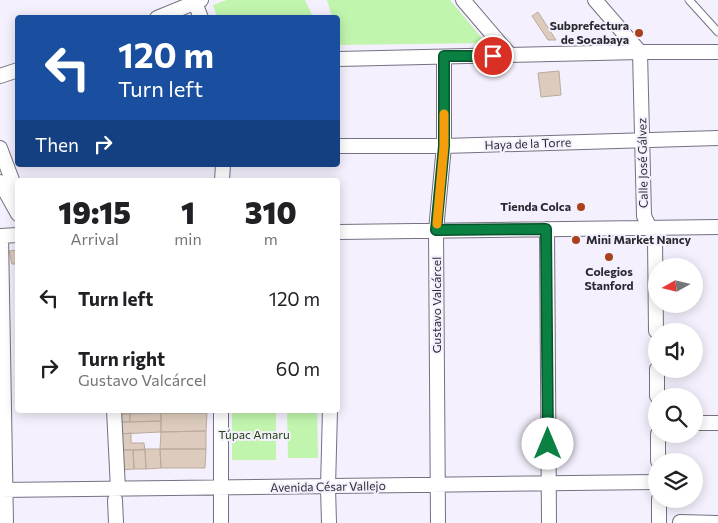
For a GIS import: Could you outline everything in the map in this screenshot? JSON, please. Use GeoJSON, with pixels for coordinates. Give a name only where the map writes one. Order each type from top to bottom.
{"type":"FeatureCollection","features":[{"type":"Feature","properties":{"kind":"street"},"geometry":{"type":"LineString","coordinates":[[463,0],[510,55]]}},
{"type":"Feature","properties":{"kind":"street"},"geometry":{"type":"LineString","coordinates":[[595,0],[640,52]]}},
{"type":"Feature","properties":{"kind":"street"},"geometry":{"type":"LineString","coordinates":[[164,15],[197,1],[200,15]]}},
{"type":"Feature","properties":{"kind":"street","name":"Calle José Gálvez"},"geometry":{"type":"LineString","coordinates":[[640,52],[644,140],[644,216],[655,240],[656,323]]}},
{"type":"Feature","properties":{"kind":"street"},"geometry":{"type":"LineString","coordinates":[[340,59],[718,52]]}},
{"type":"Feature","properties":{"kind":"street","name":"Gustavo Valcárcel"},"geometry":{"type":"LineString","coordinates":[[438,523],[436,230],[444,146],[444,56]]}},
{"type":"Feature","properties":{"kind":"street"},"geometry":{"type":"LineString","coordinates":[[0,76],[15,71]]}},
{"type":"Feature","properties":{"kind":"street","name":"Haya de la Torre"},"geometry":{"type":"LineString","coordinates":[[340,146],[444,146],[718,138]]}},
{"type":"Feature","properties":{"kind":"street"},"geometry":{"type":"LineString","coordinates":[[0,148],[15,188]]}},
{"type":"Feature","properties":{"kind":"street"},"geometry":{"type":"LineString","coordinates":[[0,182],[15,209]]}},
{"type":"Feature","properties":{"kind":"street"},"geometry":{"type":"LineString","coordinates":[[340,232],[718,227]]}},
{"type":"Feature","properties":{"kind":"street"},"geometry":{"type":"LineString","coordinates":[[546,229],[549,523]]}},
{"type":"Feature","properties":{"kind":"street"},"geometry":{"type":"LineString","coordinates":[[6,523],[2,490],[1,236],[15,235]]}},
{"type":"Feature","properties":{"kind":"street"},"geometry":{"type":"LineString","coordinates":[[114,413],[116,523]]}},
{"type":"Feature","properties":{"kind":"street"},"geometry":{"type":"LineString","coordinates":[[221,413],[221,523]]}},
{"type":"Feature","properties":{"kind":"street"},"geometry":{"type":"LineString","coordinates":[[329,523],[330,413]]}},
{"type":"Feature","properties":{"kind":"street"},"geometry":{"type":"LineString","coordinates":[[703,422],[718,423]]}},
{"type":"Feature","properties":{"kind":"street","name":"Avenida César Vallejo"},"geometry":{"type":"LineString","coordinates":[[2,490],[117,494],[221,488],[648,482]]}},
{"type":"Feature","properties":{"kind":"street"},"geometry":{"type":"LineString","coordinates":[[659,508],[659,523]]}},
{"type":"Feature","properties":{"kind":"street"},"geometry":{"type":"LineString","coordinates":[[680,522],[718,522]]}},
{"type":"Feature","properties":{"kind":"lane"},"geometry":{"type":"LineString","coordinates":[[689,0],[718,32]]}},
{"type":"Feature","properties":{"kind":"green space"},"geometry":{"type":"Polygon","coordinates":[[[227,0],[305,0],[312,15],[216,15],[213,5],[227,0]]]}},
{"type":"Feature","properties":{"kind":"green space"},"geometry":{"type":"Polygon","coordinates":[[[327,0],[450,0],[486,43],[340,45],[340,15],[331,15],[327,0]]]}},
{"type":"Feature","properties":{"kind":"green space","name":"Túpac Amaru"},"geometry":{"type":"Polygon","coordinates":[[[232,413],[276,413],[276,460],[232,460],[232,413]]]}},
{"type":"Feature","properties":{"kind":"green space"},"geometry":{"type":"Polygon","coordinates":[[[287,413],[317,413],[318,458],[288,458],[287,413]]]}},
{"type":"Feature","properties":{"kind":"building"},"geometry":{"type":"Polygon","coordinates":[[[538,12],[556,40],[548,40],[532,16],[538,12]]]}},
{"type":"Feature","properties":{"kind":"building"},"geometry":{"type":"Polygon","coordinates":[[[559,71],[561,95],[541,97],[538,73],[559,71]]]}},
{"type":"Feature","properties":{"kind":"building"},"geometry":{"type":"Polygon","coordinates":[[[15,250],[15,264],[12,264],[9,251],[15,250]]]}},
{"type":"Feature","properties":{"kind":"building"},"geometry":{"type":"Polygon","coordinates":[[[161,413],[207,413],[206,431],[161,432],[161,413]]]}},
{"type":"Feature","properties":{"kind":"building"},"geometry":{"type":"Polygon","coordinates":[[[161,413],[161,421],[130,422],[130,414],[161,413]]]}},
{"type":"Feature","properties":{"kind":"building"},"geometry":{"type":"Polygon","coordinates":[[[118,414],[130,414],[130,422],[119,422],[118,414]]]}},
{"type":"Feature","properties":{"kind":"building"},"geometry":{"type":"Polygon","coordinates":[[[161,421],[161,432],[119,434],[119,422],[161,421]]]}},
{"type":"Feature","properties":{"kind":"building"},"geometry":{"type":"Polygon","coordinates":[[[206,431],[206,449],[160,449],[161,432],[206,431]]]}},
{"type":"Feature","properties":{"kind":"building"},"geometry":{"type":"Polygon","coordinates":[[[131,433],[131,443],[144,443],[145,450],[119,450],[119,434],[131,433]]]}},
{"type":"Feature","properties":{"kind":"building"},"geometry":{"type":"Polygon","coordinates":[[[145,449],[160,449],[161,468],[146,469],[145,449]]]}},
{"type":"Feature","properties":{"kind":"building"},"geometry":{"type":"Polygon","coordinates":[[[145,449],[146,469],[134,469],[133,450],[145,449]]]}},
{"type":"Feature","properties":{"kind":"building"},"geometry":{"type":"Polygon","coordinates":[[[160,449],[206,449],[205,468],[161,468],[160,449]]]}},
{"type":"Feature","properties":{"kind":"building"},"geometry":{"type":"Polygon","coordinates":[[[119,450],[133,450],[134,469],[120,470],[119,450]]]}},
{"type":"Feature","properties":{"kind":"slow traffic"},"geometry":{"type":"LineString","coordinates":[[437,224],[444,146],[444,114]]}},
{"type":"Feature","properties":{"kind":"place","name":"Subprefectura de Socabaya"},"geometry":{"type":"Point","coordinates":[639,33]}},
{"type":"Feature","properties":{"kind":"place","name":"Tienda Colca"},"geometry":{"type":"Point","coordinates":[581,207]}},
{"type":"Feature","properties":{"kind":"place","name":"Mini Market Nancy"},"geometry":{"type":"Point","coordinates":[576,240]}},
{"type":"Feature","properties":{"kind":"place","name":"Colegios Stanford"},"geometry":{"type":"Point","coordinates":[609,257]}},
{"type":"Feature","properties":{"kind":"route"},"geometry":{"type":"LineString","coordinates":[[493,56],[444,56],[444,146],[436,230],[546,229],[548,444]]}}]}
